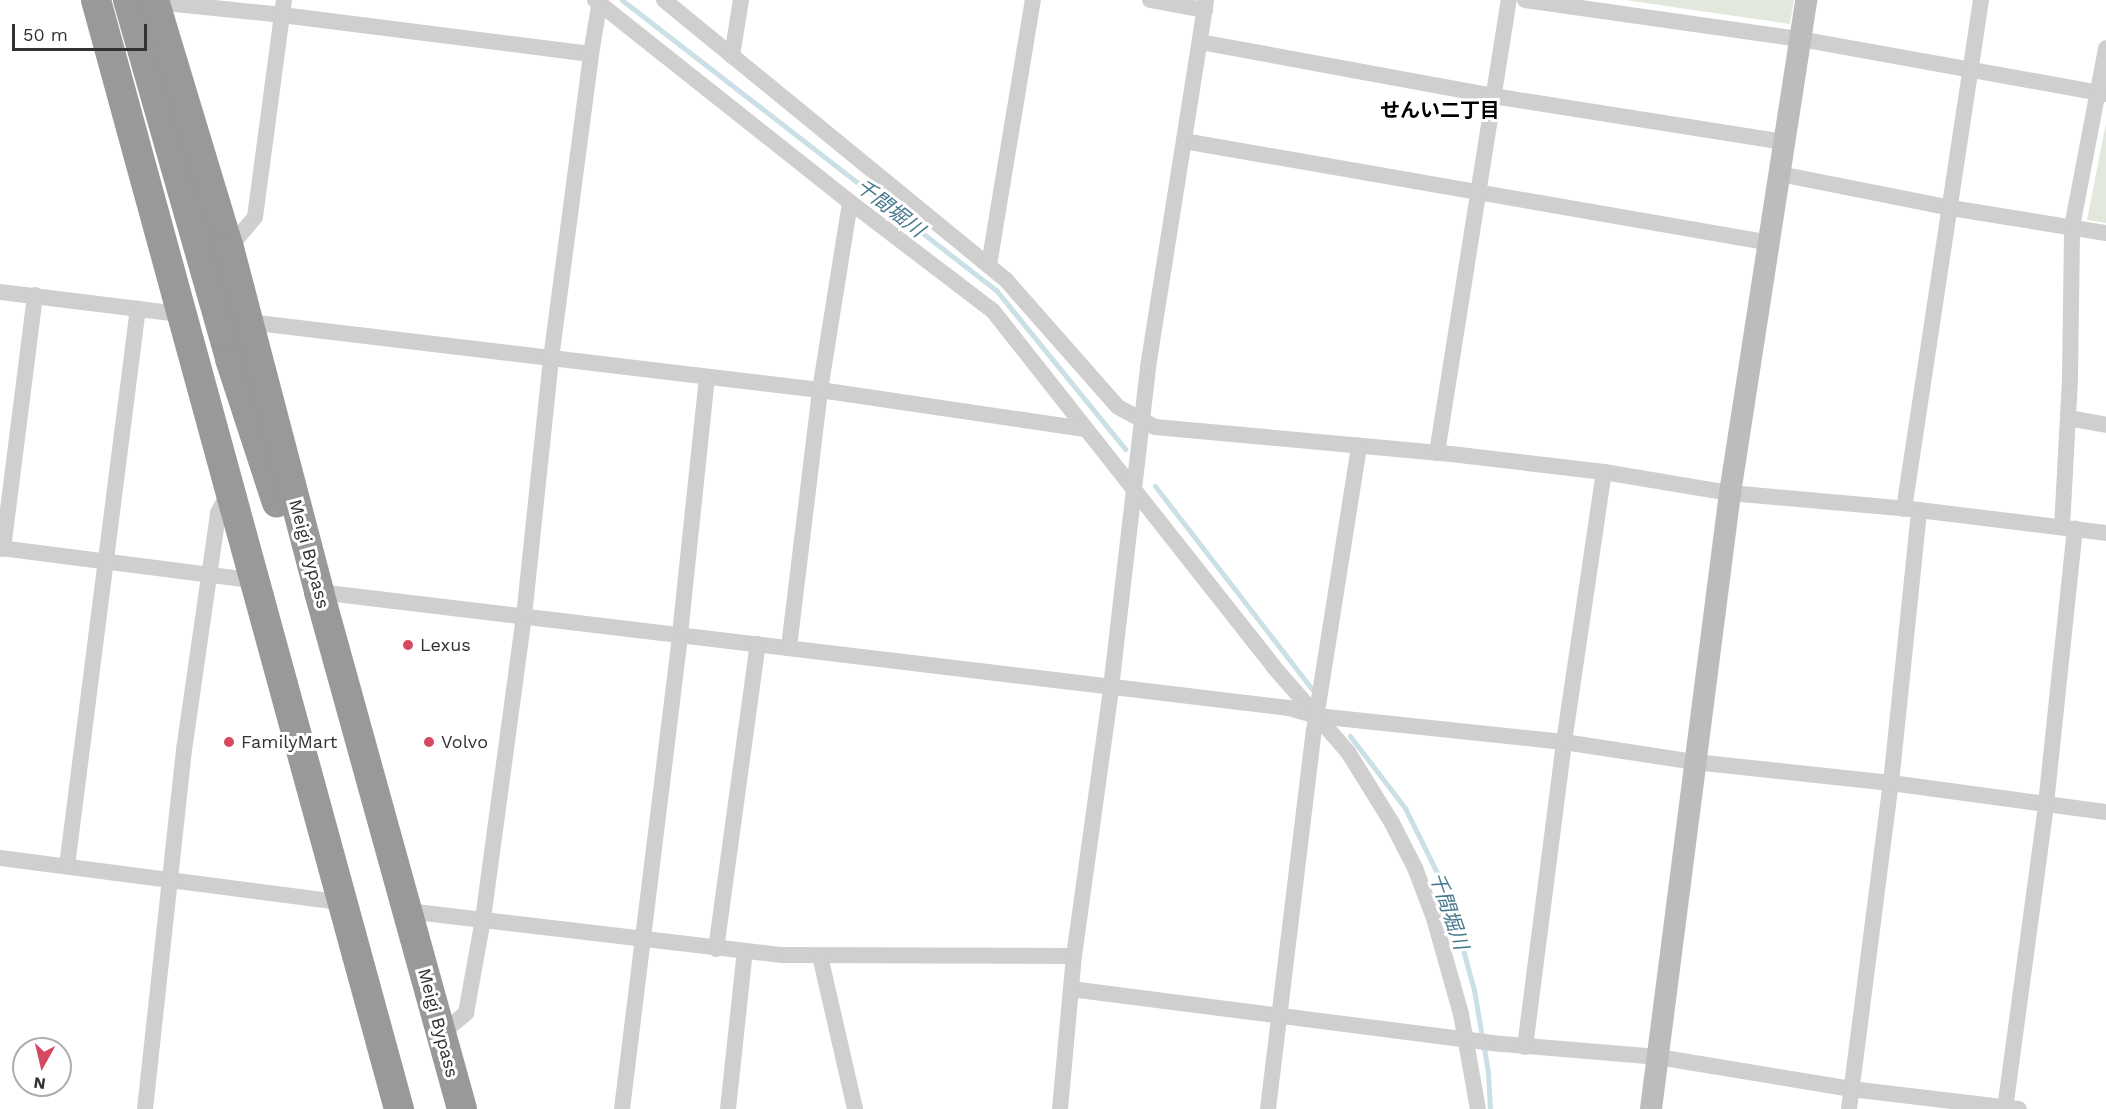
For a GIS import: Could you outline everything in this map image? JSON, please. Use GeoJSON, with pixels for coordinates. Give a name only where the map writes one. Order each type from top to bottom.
{"type":"FeatureCollection","features":[{"type":"Feature","properties":{"kind":"highway"},"geometry":{"type":"LineString","coordinates":[[96,0],[399,1109]]}},
{"type":"Feature","properties":{"kind":"highway"},"geometry":{"type":"LineString","coordinates":[[102,0],[232,486],[351,904],[404,1109]]}},
{"type":"Feature","properties":{"kind":"highway"},"geometry":{"type":"LineString","coordinates":[[146,1],[230,359],[287,534],[319,592]]}},
{"type":"Feature","properties":{"kind":"highway","name":"Meigi Bypass"},"geometry":{"type":"LineString","coordinates":[[146,1],[229,248],[319,592],[462,1109]]}},
{"type":"Feature","properties":{"kind":"street"},"geometry":{"type":"LineString","coordinates":[[664,0],[1006,279],[1118,407],[1155,427],[1437,453],[1604,472],[1730,493],[1912,509],[2106,533]]}},
{"type":"Feature","properties":{"kind":"street"},"geometry":{"type":"LineString","coordinates":[[732,56],[741,0]]}},
{"type":"Feature","properties":{"kind":"street"},"geometry":{"type":"LineString","coordinates":[[989,265],[1034,0]]}},
{"type":"Feature","properties":{"kind":"street"},"geometry":{"type":"LineString","coordinates":[[1060,1109],[1074,956],[1111,688],[1148,367],[1206,5],[1150,0]]}},
{"type":"Feature","properties":{"kind":"street"},"geometry":{"type":"LineString","coordinates":[[1437,453],[1509,0]]}},
{"type":"Feature","properties":{"kind":"street"},"geometry":{"type":"LineString","coordinates":[[1525,0],[1800,39],[1971,72],[2102,93]]}},
{"type":"Feature","properties":{"kind":"street"},"geometry":{"type":"LineString","coordinates":[[1651,1109],[1730,493],[1806,0]]}},
{"type":"Feature","properties":{"kind":"street"},"geometry":{"type":"LineString","coordinates":[[1849,1109],[1891,783],[1912,509],[1981,0]]}},
{"type":"Feature","properties":{"kind":"street"},"geometry":{"type":"LineString","coordinates":[[146,1],[283,7],[591,54]]}},
{"type":"Feature","properties":{"kind":"street"},"geometry":{"type":"LineString","coordinates":[[441,1034],[466,1014],[483,919],[524,616],[551,359],[598,1]]}},
{"type":"Feature","properties":{"kind":"street"},"geometry":{"type":"LineString","coordinates":[[598,1],[850,202],[993,311],[1273,666],[1348,753],[1392,823],[1415,868],[1447,959],[1469,1040],[1478,1109]]}},
{"type":"Feature","properties":{"kind":"street"},"geometry":{"type":"LineString","coordinates":[[229,248],[255,217],[283,7]]}},
{"type":"Feature","properties":{"kind":"street"},"geometry":{"type":"LineString","coordinates":[[1200,42],[1493,96],[1785,142]]}},
{"type":"Feature","properties":{"kind":"street"},"geometry":{"type":"LineString","coordinates":[[1071,989],[1525,1047],[1658,1057],[1851,1089],[2010,1108],[2046,804],[2068,528],[2072,227],[2102,93],[2106,48]]}},
{"type":"Feature","properties":{"kind":"street"},"geometry":{"type":"LineString","coordinates":[[1184,141],[1770,243]]}},
{"type":"Feature","properties":{"kind":"street"},"geometry":{"type":"LineString","coordinates":[[1780,174],[1951,208],[2106,234]]}},
{"type":"Feature","properties":{"kind":"street"},"geometry":{"type":"LineString","coordinates":[[789,647],[820,390],[850,202]]}},
{"type":"Feature","properties":{"kind":"street"},"geometry":{"type":"LineString","coordinates":[[0,292],[186,315]]}},
{"type":"Feature","properties":{"kind":"street"},"geometry":{"type":"LineString","coordinates":[[36,295],[1,548],[259,581]]}},
{"type":"Feature","properties":{"kind":"street"},"geometry":{"type":"LineString","coordinates":[[67,866],[138,308]]}},
{"type":"Feature","properties":{"kind":"street"},"geometry":{"type":"LineString","coordinates":[[249,322],[820,390],[1085,429]]}},
{"type":"Feature","properties":{"kind":"street"},"geometry":{"type":"LineString","coordinates":[[622,1109],[680,634],[707,378]]}},
{"type":"Feature","properties":{"kind":"street"},"geometry":{"type":"LineString","coordinates":[[2068,418],[2106,424]]}},
{"type":"Feature","properties":{"kind":"street"},"geometry":{"type":"LineString","coordinates":[[1268,1109],[1317,716],[1359,446]]}},
{"type":"Feature","properties":{"kind":"street"},"geometry":{"type":"LineString","coordinates":[[1525,1047],[1564,742],[1604,472]]}},
{"type":"Feature","properties":{"kind":"street"},"geometry":{"type":"LineString","coordinates":[[144,1109],[184,750],[218,513],[232,486]]}},
{"type":"Feature","properties":{"kind":"street"},"geometry":{"type":"LineString","coordinates":[[319,592],[1288,708],[1317,716],[1564,742],[1695,762],[1891,783],[2106,812]]}},
{"type":"Feature","properties":{"kind":"street"},"geometry":{"type":"LineString","coordinates":[[716,949],[758,644]]}},
{"type":"Feature","properties":{"kind":"street"},"geometry":{"type":"LineString","coordinates":[[0,858],[170,878],[351,904]]}},
{"type":"Feature","properties":{"kind":"street"},"geometry":{"type":"LineString","coordinates":[[407,911],[745,951],[820,956],[1074,956]]}},
{"type":"Feature","properties":{"kind":"street"},"geometry":{"type":"LineString","coordinates":[[728,1109],[745,951]]}},
{"type":"Feature","properties":{"kind":"street"},"geometry":{"type":"LineString","coordinates":[[820,956],[855,1109]]}},
{"type":"Feature","properties":{"kind":"shaded area"},"geometry":{"type":"Polygon","coordinates":[[[1625,0],[1794,0],[1790,24],[1625,0]]]}},
{"type":"Feature","properties":{"kind":"shaded area"},"geometry":{"type":"Polygon","coordinates":[[[2106,123],[2106,223],[2087,220],[2106,123]]]}},
{"type":"Feature","properties":{"kind":"waterway","name":"千間堀川"},"geometry":{"type":"LineString","coordinates":[[622,0],[996,290],[1125,449]]}},
{"type":"Feature","properties":{"kind":"waterway","name":"千間堀川"},"geometry":{"type":"LineString","coordinates":[[1155,486],[1312,689]]}},
{"type":"Feature","properties":{"kind":"waterway","name":"千間堀川"},"geometry":{"type":"LineString","coordinates":[[1350,736],[1405,808],[1448,895],[1474,990],[1488,1072],[1490,1109]]}},
{"type":"Feature","properties":{"kind":"place","name":"Lexus"},"geometry":{"type":"Point","coordinates":[408,645]}},
{"type":"Feature","properties":{"kind":"place","name":"FamilyMart"},"geometry":{"type":"Point","coordinates":[229,742]}},
{"type":"Feature","properties":{"kind":"place","name":"Volvo"},"geometry":{"type":"Point","coordinates":[429,742]}},
{"type":"Feature","properties":{"kind":"district","name":"せんい二丁目"},"geometry":{"type":"Point","coordinates":[1440,110]}}]}
